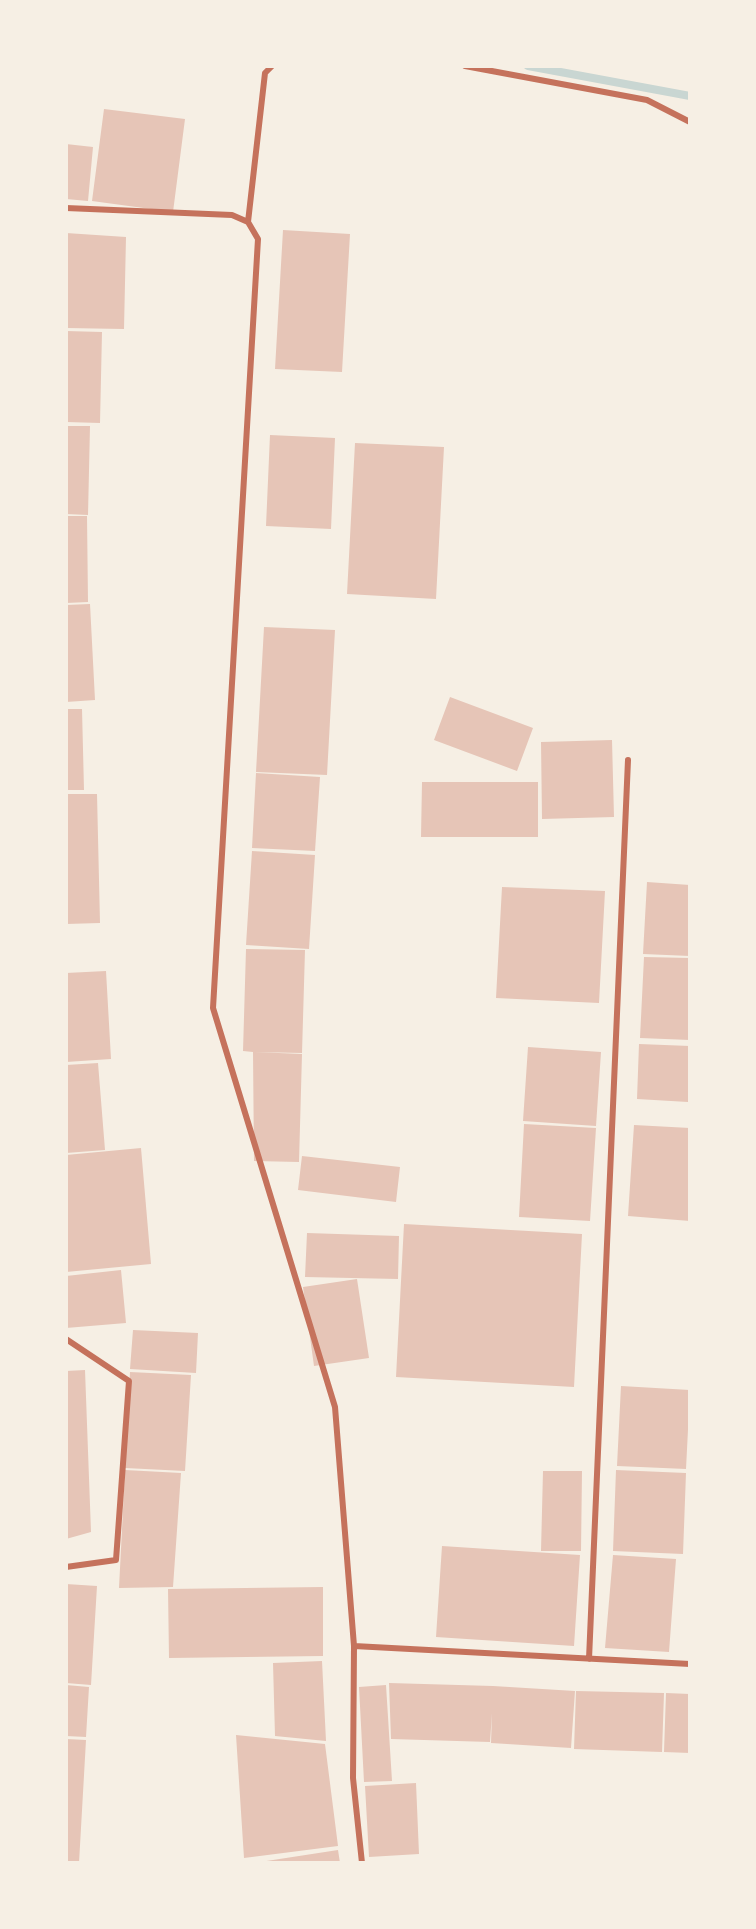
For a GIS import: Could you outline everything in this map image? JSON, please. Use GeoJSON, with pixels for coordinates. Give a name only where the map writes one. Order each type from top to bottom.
{"type":"FeatureCollection","features":[{"type":"Feature","properties":{"kind":"street"},"geometry":{"type":"LineString","coordinates":[[248,222],[265,73],[272,66]]}},
{"type":"Feature","properties":{"kind":"street"},"geometry":{"type":"LineString","coordinates":[[465,66],[647,100],[690,122]]}},
{"type":"Feature","properties":{"kind":"street"},"geometry":{"type":"LineString","coordinates":[[66,208],[232,215],[248,222],[258,239],[213,1008],[335,1407],[354,1646],[352,1778],[362,1863]]}},
{"type":"Feature","properties":{"kind":"street"},"geometry":{"type":"LineString","coordinates":[[589,1659],[628,760]]}},
{"type":"Feature","properties":{"kind":"street"},"geometry":{"type":"LineString","coordinates":[[66,1339],[129,1381],[116,1560],[66,1567]]}},
{"type":"Feature","properties":{"kind":"street"},"geometry":{"type":"LineString","coordinates":[[354,1646],[690,1664]]}},
{"type":"Feature","properties":{"kind":"building"},"geometry":{"type":"Polygon","coordinates":[[[104,109],[185,119],[173,212],[92,201],[104,109]]]}},
{"type":"Feature","properties":{"kind":"building"},"geometry":{"type":"Polygon","coordinates":[[[66,144],[93,147],[88,201],[66,199],[66,144]]]}},
{"type":"Feature","properties":{"kind":"building"},"geometry":{"type":"Polygon","coordinates":[[[283,230],[350,234],[342,372],[275,369],[283,230]]]}},
{"type":"Feature","properties":{"kind":"building"},"geometry":{"type":"Polygon","coordinates":[[[66,233],[126,237],[124,329],[66,328],[66,233]]]}},
{"type":"Feature","properties":{"kind":"building"},"geometry":{"type":"Polygon","coordinates":[[[66,331],[102,332],[100,423],[66,422],[66,331]]]}},
{"type":"Feature","properties":{"kind":"building"},"geometry":{"type":"Polygon","coordinates":[[[66,426],[90,426],[88,515],[66,514],[66,426]]]}},
{"type":"Feature","properties":{"kind":"building"},"geometry":{"type":"Polygon","coordinates":[[[270,435],[335,438],[331,529],[266,526],[270,435]]]}},
{"type":"Feature","properties":{"kind":"building"},"geometry":{"type":"Polygon","coordinates":[[[355,443],[444,447],[436,599],[347,594],[355,443]]]}},
{"type":"Feature","properties":{"kind":"building"},"geometry":{"type":"Polygon","coordinates":[[[66,516],[87,516],[88,602],[66,603],[66,516]]]}},
{"type":"Feature","properties":{"kind":"building"},"geometry":{"type":"Polygon","coordinates":[[[90,604],[95,700],[66,702],[66,605],[90,604]]]}},
{"type":"Feature","properties":{"kind":"building"},"geometry":{"type":"Polygon","coordinates":[[[264,627],[335,630],[327,775],[256,772],[264,627]]]}},
{"type":"Feature","properties":{"kind":"building"},"geometry":{"type":"Polygon","coordinates":[[[450,697],[533,728],[517,771],[434,740],[450,697]]]}},
{"type":"Feature","properties":{"kind":"building"},"geometry":{"type":"Polygon","coordinates":[[[66,709],[82,709],[84,790],[66,790],[66,709]]]}},
{"type":"Feature","properties":{"kind":"building"},"geometry":{"type":"Polygon","coordinates":[[[612,740],[614,817],[542,819],[541,742],[612,740]]]}},
{"type":"Feature","properties":{"kind":"building"},"geometry":{"type":"Polygon","coordinates":[[[256,773],[320,777],[315,851],[252,848],[256,773]]]}},
{"type":"Feature","properties":{"kind":"building"},"geometry":{"type":"Polygon","coordinates":[[[422,782],[538,782],[538,837],[421,837],[422,782]]]}},
{"type":"Feature","properties":{"kind":"building"},"geometry":{"type":"Polygon","coordinates":[[[66,794],[97,794],[100,923],[66,924],[66,794]]]}},
{"type":"Feature","properties":{"kind":"building"},"geometry":{"type":"Polygon","coordinates":[[[252,851],[315,855],[309,949],[246,945],[252,851]]]}},
{"type":"Feature","properties":{"kind":"building"},"geometry":{"type":"Polygon","coordinates":[[[647,882],[690,885],[690,956],[643,954],[647,882]]]}},
{"type":"Feature","properties":{"kind":"building"},"geometry":{"type":"Polygon","coordinates":[[[502,887],[605,891],[599,1003],[496,998],[502,887]]]}},
{"type":"Feature","properties":{"kind":"building"},"geometry":{"type":"Polygon","coordinates":[[[246,949],[305,950],[302,1053],[255,1052],[302,1054],[299,1162],[254,1161],[253,1052],[243,1051],[246,949]]]}},
{"type":"Feature","properties":{"kind":"building"},"geometry":{"type":"Polygon","coordinates":[[[644,957],[690,958],[690,1040],[640,1038],[644,957]]]}},
{"type":"Feature","properties":{"kind":"building"},"geometry":{"type":"Polygon","coordinates":[[[106,971],[111,1059],[66,1062],[66,973],[106,971]]]}},
{"type":"Feature","properties":{"kind":"building"},"geometry":{"type":"Polygon","coordinates":[[[639,1044],[690,1046],[688,1102],[637,1099],[639,1044]]]}},
{"type":"Feature","properties":{"kind":"building"},"geometry":{"type":"Polygon","coordinates":[[[528,1047],[601,1052],[596,1126],[523,1121],[528,1047]]]}},
{"type":"Feature","properties":{"kind":"building"},"geometry":{"type":"Polygon","coordinates":[[[98,1063],[105,1150],[66,1153],[66,1065],[98,1063]]]}},
{"type":"Feature","properties":{"kind":"building"},"geometry":{"type":"Polygon","coordinates":[[[524,1124],[596,1128],[590,1221],[519,1217],[524,1124]]]}},
{"type":"Feature","properties":{"kind":"building"},"geometry":{"type":"Polygon","coordinates":[[[634,1125],[690,1128],[690,1221],[628,1216],[634,1125]]]}},
{"type":"Feature","properties":{"kind":"building"},"geometry":{"type":"Polygon","coordinates":[[[141,1148],[151,1264],[66,1272],[66,1155],[141,1148]]]}},
{"type":"Feature","properties":{"kind":"building"},"geometry":{"type":"Polygon","coordinates":[[[302,1156],[400,1167],[396,1202],[298,1190],[302,1156]]]}},
{"type":"Feature","properties":{"kind":"building"},"geometry":{"type":"Polygon","coordinates":[[[404,1224],[582,1234],[574,1387],[396,1377],[404,1224]]]}},
{"type":"Feature","properties":{"kind":"building"},"geometry":{"type":"Polygon","coordinates":[[[307,1233],[399,1236],[398,1279],[305,1277],[307,1233]]]}},
{"type":"Feature","properties":{"kind":"building"},"geometry":{"type":"Polygon","coordinates":[[[121,1270],[126,1323],[66,1328],[66,1276],[121,1270]]]}},
{"type":"Feature","properties":{"kind":"building"},"geometry":{"type":"Polygon","coordinates":[[[357,1279],[369,1358],[314,1366],[303,1287],[357,1279]]]}},
{"type":"Feature","properties":{"kind":"building"},"geometry":{"type":"Polygon","coordinates":[[[133,1330],[198,1333],[196,1373],[130,1369],[133,1330]]]}},
{"type":"Feature","properties":{"kind":"building"},"geometry":{"type":"Polygon","coordinates":[[[85,1370],[91,1532],[66,1539],[66,1371],[85,1370]]]}},
{"type":"Feature","properties":{"kind":"building"},"geometry":{"type":"Polygon","coordinates":[[[130,1372],[191,1375],[185,1471],[125,1468],[130,1372]]]}},
{"type":"Feature","properties":{"kind":"building"},"geometry":{"type":"Polygon","coordinates":[[[621,1386],[690,1390],[686,1469],[617,1466],[621,1386]]]}},
{"type":"Feature","properties":{"kind":"building"},"geometry":{"type":"Polygon","coordinates":[[[125,1470],[181,1473],[173,1587],[119,1588],[125,1470]]]}},
{"type":"Feature","properties":{"kind":"building"},"geometry":{"type":"Polygon","coordinates":[[[616,1470],[686,1473],[683,1554],[613,1551],[616,1470]]]}},
{"type":"Feature","properties":{"kind":"building"},"geometry":{"type":"Polygon","coordinates":[[[543,1471],[582,1471],[581,1551],[541,1551],[543,1471]]]}},
{"type":"Feature","properties":{"kind":"building"},"geometry":{"type":"Polygon","coordinates":[[[442,1546],[580,1555],[574,1646],[436,1637],[442,1546]]]}},
{"type":"Feature","properties":{"kind":"building"},"geometry":{"type":"Polygon","coordinates":[[[613,1555],[676,1559],[669,1652],[605,1648],[613,1555]]]}},
{"type":"Feature","properties":{"kind":"building"},"geometry":{"type":"Polygon","coordinates":[[[66,1584],[97,1586],[91,1685],[66,1683],[66,1584]]]}},
{"type":"Feature","properties":{"kind":"building"},"geometry":{"type":"Polygon","coordinates":[[[323,1587],[323,1656],[169,1658],[168,1589],[323,1587]]]}},
{"type":"Feature","properties":{"kind":"building"},"geometry":{"type":"Polygon","coordinates":[[[322,1661],[326,1741],[275,1736],[273,1663],[322,1661]]]}},
{"type":"Feature","properties":{"kind":"building"},"geometry":{"type":"Polygon","coordinates":[[[389,1683],[575,1691],[571,1748],[491,1743],[492,1713],[490,1742],[391,1739],[389,1683]]]}},
{"type":"Feature","properties":{"kind":"building"},"geometry":{"type":"Polygon","coordinates":[[[66,1685],[89,1687],[86,1737],[66,1736],[66,1685]]]}},
{"type":"Feature","properties":{"kind":"building"},"geometry":{"type":"Polygon","coordinates":[[[386,1685],[392,1781],[364,1782],[359,1687],[386,1685]]]}},
{"type":"Feature","properties":{"kind":"building"},"geometry":{"type":"Polygon","coordinates":[[[576,1691],[664,1693],[662,1752],[574,1749],[576,1691]]]}},
{"type":"Feature","properties":{"kind":"building"},"geometry":{"type":"Polygon","coordinates":[[[666,1693],[690,1694],[690,1753],[664,1752],[666,1693]]]}},
{"type":"Feature","properties":{"kind":"building"},"geometry":{"type":"Polygon","coordinates":[[[236,1735],[325,1744],[338,1846],[244,1858],[236,1735]]]}},
{"type":"Feature","properties":{"kind":"building"},"geometry":{"type":"Polygon","coordinates":[[[66,1739],[86,1740],[79,1863],[66,1863],[66,1739]]]}},
{"type":"Feature","properties":{"kind":"building"},"geometry":{"type":"Polygon","coordinates":[[[416,1783],[419,1854],[369,1857],[365,1786],[416,1783]]]}},
{"type":"Feature","properties":{"kind":"building"},"geometry":{"type":"Polygon","coordinates":[[[338,1850],[340,1863],[260,1863],[260,1862],[338,1850]]]}},
{"type":"Feature","properties":{"kind":"waterway"},"geometry":{"type":"LineString","coordinates":[[528,66],[690,96]]}}]}
